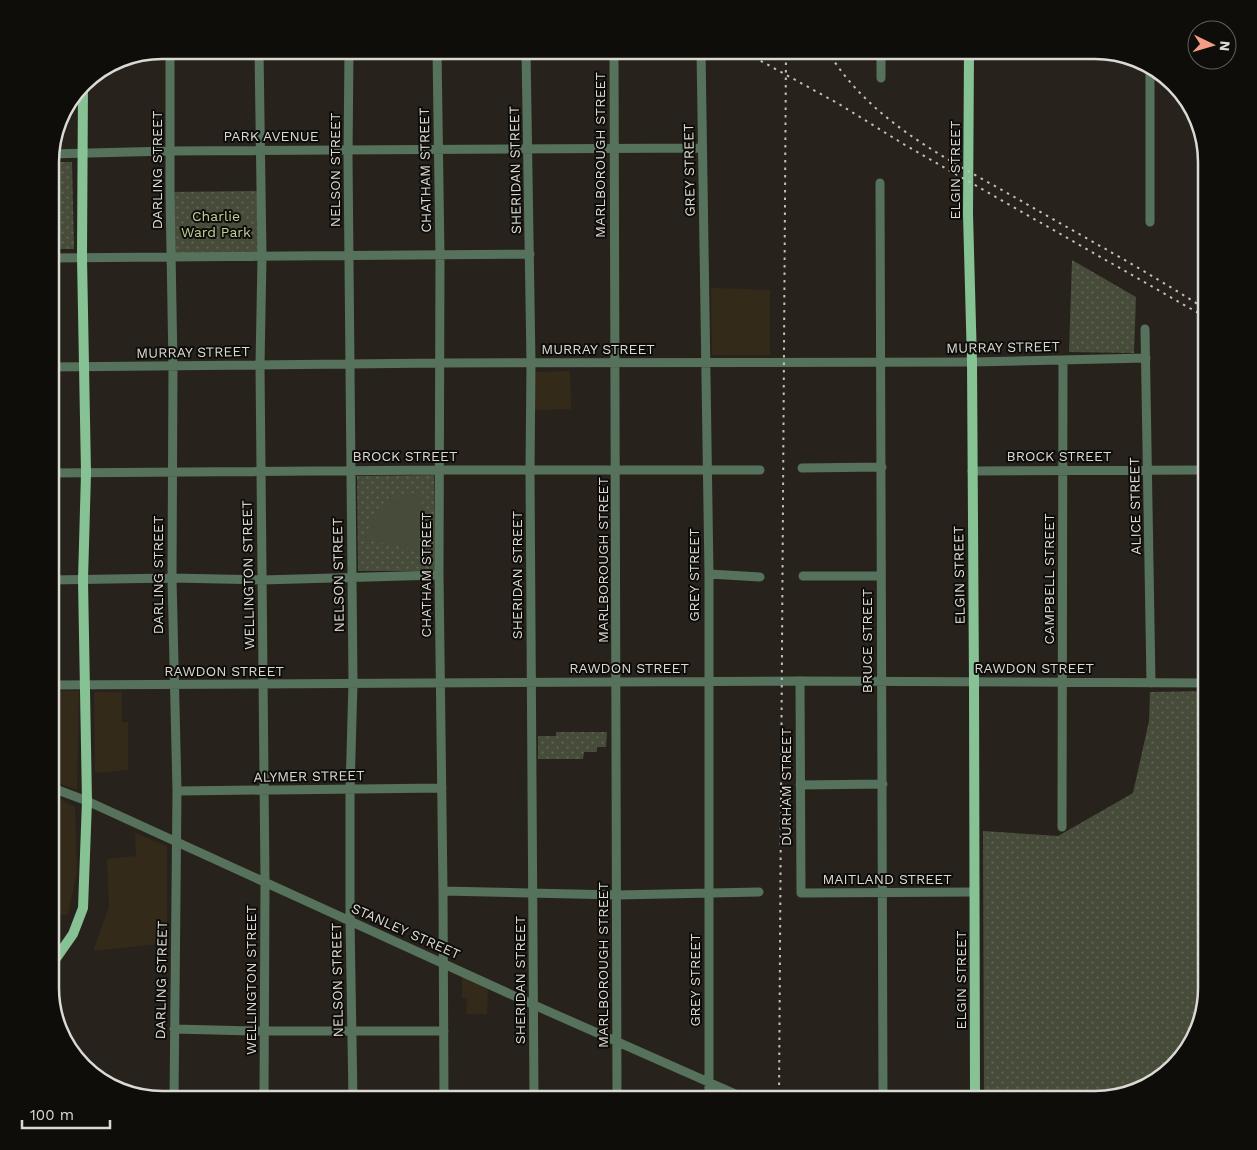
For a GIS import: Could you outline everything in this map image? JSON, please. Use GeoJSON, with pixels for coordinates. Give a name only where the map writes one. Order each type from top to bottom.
{"type":"FeatureCollection","features":[{"type":"Feature","properties":{"kind":"main road","name":"ELGIN STREET"},"geometry":{"type":"LineString","coordinates":[[968,59],[968,214],[972,362],[975,1091]]}},
{"type":"Feature","properties":{"kind":"main road"},"geometry":{"type":"LineString","coordinates":[[59,954],[73,934],[83,908],[87,801],[83,580],[86,473],[82,258],[84,95]]}},
{"type":"Feature","properties":{"kind":"street","name":"DARLING STREET"},"geometry":{"type":"LineString","coordinates":[[170,59],[173,366],[172,578],[177,791],[174,1091]]}},
{"type":"Feature","properties":{"kind":"street","name":"WELLINGTON STREET"},"geometry":{"type":"LineString","coordinates":[[259,59],[262,257],[260,365],[265,881],[264,1091]]}},
{"type":"Feature","properties":{"kind":"street","name":"NELSON STREET"},"geometry":{"type":"LineString","coordinates":[[349,59],[353,683],[350,790],[350,920],[353,1091]]}},
{"type":"Feature","properties":{"kind":"street","name":"CHATHAM STREET"},"geometry":{"type":"LineString","coordinates":[[438,59],[440,256],[439,575],[444,1091]]}},
{"type":"Feature","properties":{"kind":"street","name":"SHERIDAN STREET"},"geometry":{"type":"LineString","coordinates":[[526,59],[531,363],[534,1091]]}},
{"type":"Feature","properties":{"kind":"street","name":"MARLBOROUGH STREET"},"geometry":{"type":"LineString","coordinates":[[614,59],[617,1091]]}},
{"type":"Feature","properties":{"kind":"street","name":"GREY STREET"},"geometry":{"type":"LineString","coordinates":[[701,59],[709,574],[709,1091]]}},
{"type":"Feature","properties":{"kind":"street"},"geometry":{"type":"LineString","coordinates":[[881,59],[881,78]]}},
{"type":"Feature","properties":{"kind":"street"},"geometry":{"type":"LineString","coordinates":[[1150,75],[1150,222]]}},
{"type":"Feature","properties":{"kind":"street","name":"PARK AVENUE"},"geometry":{"type":"LineString","coordinates":[[59,154],[348,149],[702,148]]}},
{"type":"Feature","properties":{"kind":"street","name":"BRUCE STREET"},"geometry":{"type":"LineString","coordinates":[[880,183],[884,1091]]}},
{"type":"Feature","properties":{"kind":"street"},"geometry":{"type":"LineString","coordinates":[[59,258],[530,254]]}},
{"type":"Feature","properties":{"kind":"street","name":"ALICE STREET"},"geometry":{"type":"LineString","coordinates":[[1146,329],[1151,683]]}},
{"type":"Feature","properties":{"kind":"street","name":"MURRAY STREET"},"geometry":{"type":"LineString","coordinates":[[59,367],[614,362],[972,362],[1146,358]]}},
{"type":"Feature","properties":{"kind":"street","name":"CAMPBELL STREET"},"geometry":{"type":"LineString","coordinates":[[1062,827],[1063,360]]}},
{"type":"Feature","properties":{"kind":"street"},"geometry":{"type":"LineString","coordinates":[[802,468],[882,467]]}},
{"type":"Feature","properties":{"kind":"street","name":"BROCK STREET"},"geometry":{"type":"LineString","coordinates":[[972,471],[1063,469],[1198,470]]}},
{"type":"Feature","properties":{"kind":"street","name":"BROCK STREET"},"geometry":{"type":"LineString","coordinates":[[59,473],[351,470],[760,470]]}},
{"type":"Feature","properties":{"kind":"street"},"geometry":{"type":"LineString","coordinates":[[709,574],[760,577]]}},
{"type":"Feature","properties":{"kind":"street"},"geometry":{"type":"LineString","coordinates":[[59,580],[172,578],[262,580],[439,575]]}},
{"type":"Feature","properties":{"kind":"street"},"geometry":{"type":"LineString","coordinates":[[803,576],[881,576]]}},
{"type":"Feature","properties":{"kind":"street","name":"RAWDON STREET"},"geometry":{"type":"LineString","coordinates":[[59,685],[263,685],[532,681],[1198,683]]}},
{"type":"Feature","properties":{"kind":"street","name":"DURHAM STREET"},"geometry":{"type":"LineString","coordinates":[[800,681],[800,893]]}},
{"type":"Feature","properties":{"kind":"street"},"geometry":{"type":"LineString","coordinates":[[800,785],[883,784]]}},
{"type":"Feature","properties":{"kind":"street","name":"ALYMER STREET"},"geometry":{"type":"LineString","coordinates":[[177,791],[442,788]]}},
{"type":"Feature","properties":{"kind":"street","name":"STANLEY STREET"},"geometry":{"type":"LineString","coordinates":[[59,791],[87,801],[534,1005],[729,1091]]}},
{"type":"Feature","properties":{"kind":"street"},"geometry":{"type":"LineString","coordinates":[[443,891],[616,895],[758,892]]}},
{"type":"Feature","properties":{"kind":"street","name":"MAITLAND STREET"},"geometry":{"type":"LineString","coordinates":[[800,893],[974,892]]}},
{"type":"Feature","properties":{"kind":"street"},"geometry":{"type":"LineString","coordinates":[[174,1030],[444,1031]]}},
{"type":"Feature","properties":{"kind":"shaded area"},"geometry":{"type":"Polygon","coordinates":[[[711,288],[770,290],[770,355],[712,355],[711,288]]]}},
{"type":"Feature","properties":{"kind":"shaded area"},"geometry":{"type":"Polygon","coordinates":[[[570,371],[571,409],[534,410],[534,372],[570,371]]]}},
{"type":"Feature","properties":{"kind":"shaded area"},"geometry":{"type":"Polygon","coordinates":[[[59,691],[79,691],[77,790],[59,783],[59,691]]]}},
{"type":"Feature","properties":{"kind":"shaded area"},"geometry":{"type":"Polygon","coordinates":[[[94,692],[122,692],[122,722],[128,722],[128,770],[95,773],[94,692]]]}},
{"type":"Feature","properties":{"kind":"shaded area"},"geometry":{"type":"Polygon","coordinates":[[[59,799],[75,807],[77,871],[68,915],[59,916],[59,799]]]}},
{"type":"Feature","properties":{"kind":"shaded area"},"geometry":{"type":"Polygon","coordinates":[[[135,833],[167,846],[167,943],[93,951],[109,907],[107,859],[136,856],[135,833]]]}},
{"type":"Feature","properties":{"kind":"shaded area"},"geometry":{"type":"Polygon","coordinates":[[[462,976],[488,987],[487,1014],[466,1014],[467,998],[462,998],[462,976]]]}},
{"type":"Feature","properties":{"kind":"green space"},"geometry":{"type":"Polygon","coordinates":[[[59,162],[72,162],[74,249],[59,249],[59,162]]]}},
{"type":"Feature","properties":{"kind":"green space","name":"Charlie Ward Park"},"geometry":{"type":"Polygon","coordinates":[[[261,191],[262,257],[171,257],[170,192],[261,191]]]}},
{"type":"Feature","properties":{"kind":"green space"},"geometry":{"type":"Polygon","coordinates":[[[219,219],[246,219],[245,242],[219,242],[219,219]]]}},
{"type":"Feature","properties":{"kind":"green space"},"geometry":{"type":"Polygon","coordinates":[[[1072,260],[1136,297],[1134,353],[1069,352],[1072,260]]]}},
{"type":"Feature","properties":{"kind":"green space"},"geometry":{"type":"Polygon","coordinates":[[[434,475],[435,571],[358,571],[357,476],[434,475]]]}},
{"type":"Feature","properties":{"kind":"green space"},"geometry":{"type":"Polygon","coordinates":[[[422,492],[423,548],[420,551],[365,539],[373,519],[384,505],[400,496],[422,492]]]}},
{"type":"Feature","properties":{"kind":"green space"},"geometry":{"type":"Polygon","coordinates":[[[1198,691],[1198,995],[1195,1015],[1190,1028],[1181,1045],[1163,1066],[1147,1077],[1122,1088],[1102,1091],[984,1091],[983,831],[1058,836],[1133,793],[1149,721],[1150,692],[1198,691]]]}},
{"type":"Feature","properties":{"kind":"green space"},"geometry":{"type":"Polygon","coordinates":[[[556,732],[607,732],[606,747],[597,747],[597,752],[584,752],[583,759],[538,759],[538,736],[556,736],[556,732]]]}},
{"type":"Feature","properties":{"kind":"railway"},"geometry":{"type":"LineString","coordinates":[[757,59],[839,104],[905,145],[1198,313]]}},
{"type":"Feature","properties":{"kind":"railway"},"geometry":{"type":"LineString","coordinates":[[779,1091],[786,59]]}},
{"type":"Feature","properties":{"kind":"railway"},"geometry":{"type":"LineString","coordinates":[[833,59],[865,98],[911,136],[937,153],[1198,304]]}}]}
